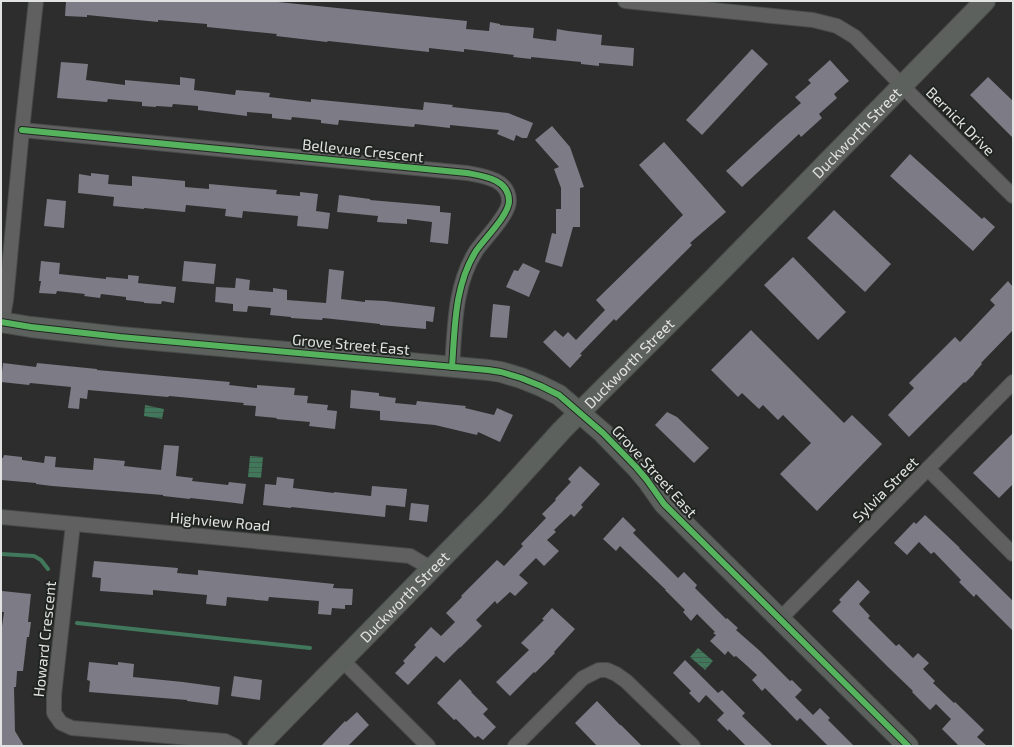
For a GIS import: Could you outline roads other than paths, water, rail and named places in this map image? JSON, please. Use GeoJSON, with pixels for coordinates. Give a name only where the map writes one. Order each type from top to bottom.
{"type":"FeatureCollection","features":[{"type":"Feature","properties":{"kind":"street"},"geometry":{"type":"LineString","coordinates":[[2,322],[6,300],[36,1]]}},
{"type":"Feature","properties":{"kind":"street","name":"Bernick Drive"},"geometry":{"type":"LineString","coordinates":[[625,1],[662,3],[813,20],[837,26],[855,37],[902,86],[1013,196]]}},
{"type":"Feature","properties":{"kind":"street","name":"Duckworth Street"},"geometry":{"type":"LineString","coordinates":[[258,746],[494,505],[562,430],[716,276],[985,1]]}},
{"type":"Feature","properties":{"kind":"street","name":"Bellevue Crescent"},"geometry":{"type":"LineString","coordinates":[[22,130],[467,173],[492,179],[502,185],[508,193],[509,202],[499,222],[476,251],[462,281],[458,298],[452,367]]}},
{"type":"Feature","properties":{"kind":"street","name":"Grove Street East"},"geometry":{"type":"LineString","coordinates":[[2,322],[31,327],[120,337],[488,370],[521,378],[540,386],[559,395],[603,433],[636,467],[664,504],[908,746]]}},
{"type":"Feature","properties":{"kind":"street","name":"Sylvia Street"},"geometry":{"type":"LineString","coordinates":[[780,619],[1013,382]]}},
{"type":"Feature","properties":{"kind":"street"},"geometry":{"type":"LineString","coordinates":[[928,469],[1013,554]]}},
{"type":"Feature","properties":{"kind":"street","name":"Highview Road"},"geometry":{"type":"LineString","coordinates":[[1,517],[410,556],[432,569]]}},
{"type":"Feature","properties":{"kind":"street","name":"Howard Crescent"},"geometry":{"type":"LineString","coordinates":[[73,524],[54,695],[54,712],[61,723],[72,728],[225,741],[235,746]]}},
{"type":"Feature","properties":{"kind":"street"},"geometry":{"type":"LineString","coordinates":[[342,660],[428,746]]}},
{"type":"Feature","properties":{"kind":"street"},"geometry":{"type":"LineString","coordinates":[[515,746],[583,678],[599,670],[607,670],[626,681],[692,746]]}},
{"type":"Feature","properties":{"kind":"waterway"},"geometry":{"type":"LineString","coordinates":[[1,554],[34,556],[41,560],[48,569]]}},
{"type":"Feature","properties":{"kind":"waterway"},"geometry":{"type":"LineString","coordinates":[[77,623],[310,648]]}}]}
